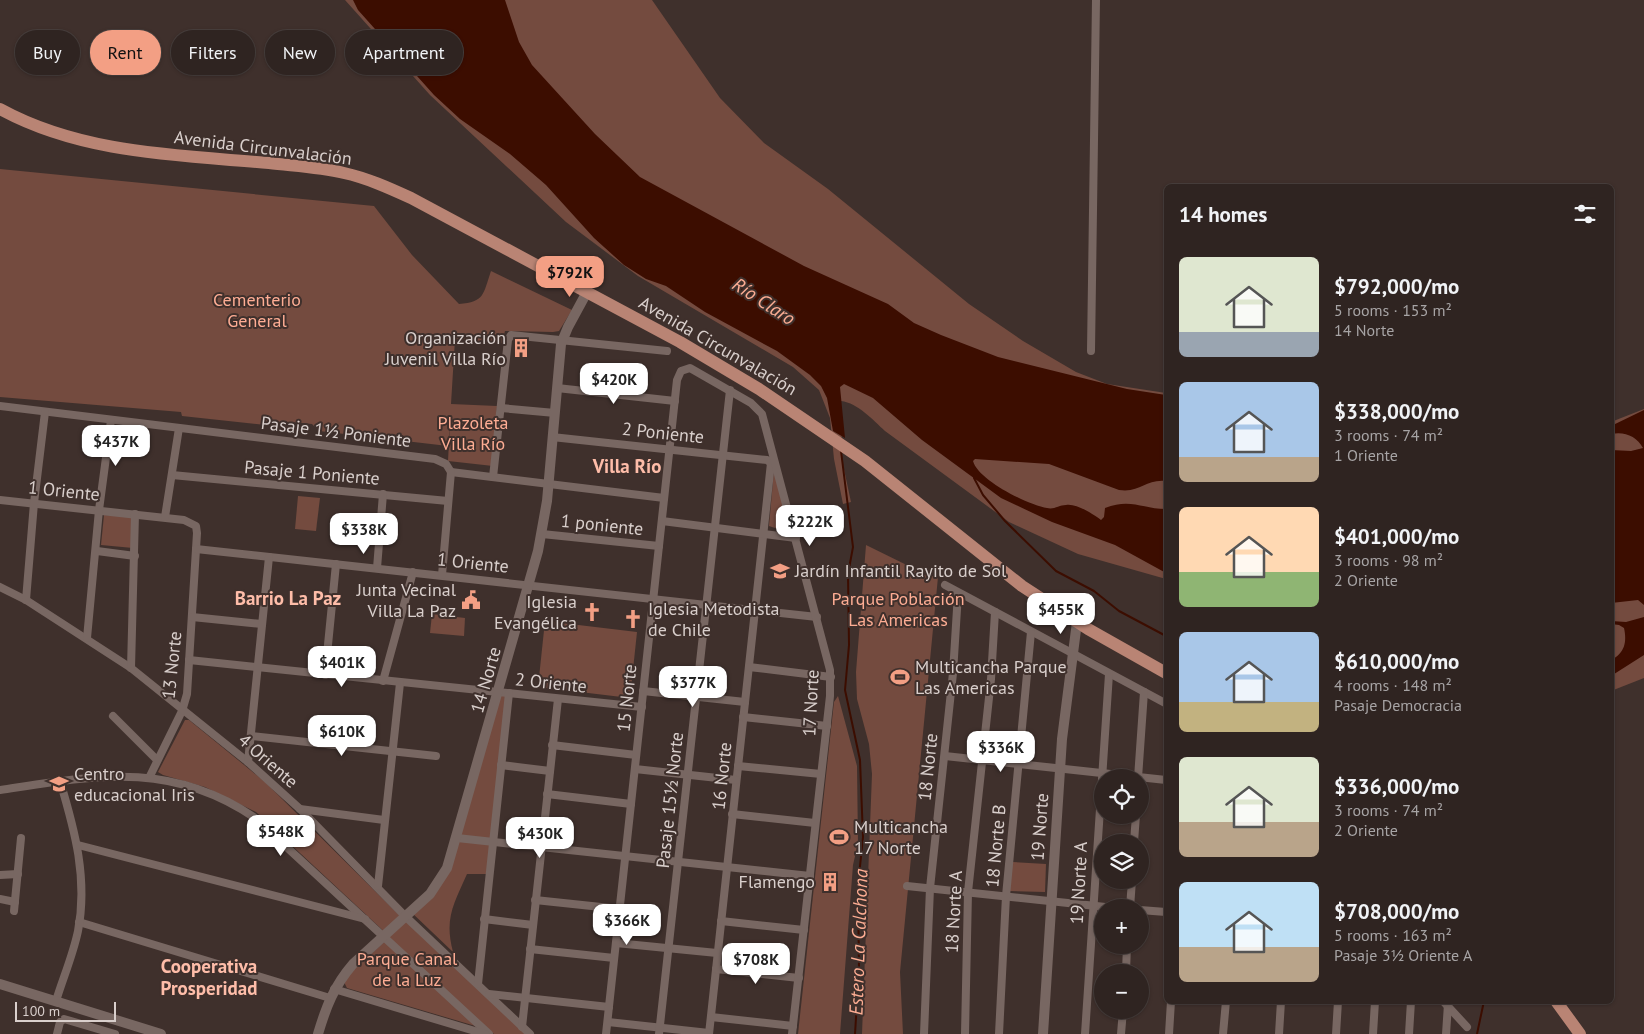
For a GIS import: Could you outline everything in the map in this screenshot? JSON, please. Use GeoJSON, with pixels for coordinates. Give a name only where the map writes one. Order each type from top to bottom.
{"type":"FeatureCollection","features":[{"type":"Feature","properties":{"kind":"main road","name":"Avenida Circunvalación"},"geometry":{"type":"LineString","coordinates":[[0,109],[52,132],[99,145],[130,150],[314,168],[358,176],[411,198],[706,357],[821,430],[865,461],[1001,570],[1077,622],[1164,672]]}},
{"type":"Feature","properties":{"kind":"main road"},"geometry":{"type":"LineString","coordinates":[[1558,1004],[1580,1034]]}},
{"type":"Feature","properties":{"kind":"street"},"geometry":{"type":"LineString","coordinates":[[1091,351],[1096,0]]}},
{"type":"Feature","properties":{"kind":"street","name":"14 Norte"},"geometry":{"type":"LineString","coordinates":[[318,1034],[332,993],[353,964],[430,894],[443,876],[457,838],[504,693],[542,534],[549,484],[562,339],[588,292]]}},
{"type":"Feature","properties":{"kind":"street"},"geometry":{"type":"LineString","coordinates":[[493,477],[508,340],[511,336],[562,339],[667,351]]}},
{"type":"Feature","properties":{"kind":"street","name":"17 Norte"},"geometry":{"type":"LineString","coordinates":[[684,369],[694,368],[756,406],[762,414],[817,617],[831,677],[793,1030]]}},
{"type":"Feature","properties":{"kind":"street","name":"15 Norte"},"geometry":{"type":"LineString","coordinates":[[606,1034],[677,376],[684,369]]}},
{"type":"Feature","properties":{"kind":"street"},"geometry":{"type":"LineString","coordinates":[[557,388],[675,401]]}},
{"type":"Feature","properties":{"kind":"street","name":"Pasaje 15½ Norte"},"geometry":{"type":"LineString","coordinates":[[660,1031],[730,390]]}},
{"type":"Feature","properties":{"kind":"street","name":"Pasaje 1½ Poniente"},"geometry":{"type":"LineString","coordinates":[[0,406],[435,459],[446,464],[451,472],[664,498]]}},
{"type":"Feature","properties":{"kind":"street"},"geometry":{"type":"LineString","coordinates":[[501,408],[555,412]]}},
{"type":"Feature","properties":{"kind":"street"},"geometry":{"type":"LineString","coordinates":[[26,600],[34,503],[45,412]]}},
{"type":"Feature","properties":{"kind":"street"},"geometry":{"type":"LineString","coordinates":[[87,638],[97,551],[99,510],[112,420]]}},
{"type":"Feature","properties":{"kind":"street"},"geometry":{"type":"LineString","coordinates":[[165,517],[179,428]]}},
{"type":"Feature","properties":{"kind":"street","name":"2 Poniente"},"geometry":{"type":"LineString","coordinates":[[552,437],[770,461]]}},
{"type":"Feature","properties":{"kind":"street","name":"16 Norte"},"geometry":{"type":"LineString","coordinates":[[709,1033],[764,533],[770,461]]}},
{"type":"Feature","properties":{"kind":"street"},"geometry":{"type":"LineString","coordinates":[[442,575],[451,472]]}},
{"type":"Feature","properties":{"kind":"street","name":"Pasaje 1 Poniente"},"geometry":{"type":"LineString","coordinates":[[172,474],[448,501]]}},
{"type":"Feature","properties":{"kind":"street"},"geometry":{"type":"LineString","coordinates":[[377,568],[383,494]]}},
{"type":"Feature","properties":{"kind":"street","name":"1 Oriente"},"geometry":{"type":"LineString","coordinates":[[0,500],[188,520],[194,524],[197,533],[196,549],[530,584],[817,617]]}},
{"type":"Feature","properties":{"kind":"street"},"geometry":{"type":"LineString","coordinates":[[131,668],[135,514]]}},
{"type":"Feature","properties":{"kind":"street","name":"1 poniente"},"geometry":{"type":"LineString","coordinates":[[662,521],[796,538]]}},
{"type":"Feature","properties":{"kind":"street","name":"1 poniente"},"geometry":{"type":"LineString","coordinates":[[542,534],[659,546]]}},
{"type":"Feature","properties":{"kind":"street","name":"13 Norte"},"geometry":{"type":"LineString","coordinates":[[150,776],[182,711],[187,694],[196,549]]}},
{"type":"Feature","properties":{"kind":"street"},"geometry":{"type":"LineString","coordinates":[[97,551],[135,556]]}},
{"type":"Feature","properties":{"kind":"street"},"geometry":{"type":"LineString","coordinates":[[248,762],[269,557]]}},
{"type":"Feature","properties":{"kind":"street"},"geometry":{"type":"LineString","coordinates":[[325,674],[336,564]]}},
{"type":"Feature","properties":{"kind":"street"},"geometry":{"type":"LineString","coordinates":[[383,681],[413,572]]}},
{"type":"Feature","properties":{"kind":"street"},"geometry":{"type":"LineString","coordinates":[[945,586],[1164,703]]}},
{"type":"Feature","properties":{"kind":"street","name":"4 Oriente"},"geometry":{"type":"LineString","coordinates":[[0,587],[26,600],[131,668],[182,711],[248,762],[300,809],[378,886],[406,917],[530,1034]]}},
{"type":"Feature","properties":{"kind":"street","name":"18 Norte"},"geometry":{"type":"LineString","coordinates":[[924,1034],[930,888],[953,673],[958,593]]}},
{"type":"Feature","properties":{"kind":"street","name":"18 Norte A"},"geometry":{"type":"LineString","coordinates":[[965,1034],[968,892],[991,679],[995,612]]}},
{"type":"Feature","properties":{"kind":"street"},"geometry":{"type":"LineString","coordinates":[[192,617],[262,624]]}},
{"type":"Feature","properties":{"kind":"street","name":"19 Norte"},"geometry":{"type":"LineString","coordinates":[[1043,1034],[1060,769],[1071,654],[1077,622]]}},
{"type":"Feature","properties":{"kind":"street","name":"18 Norte B"},"geometry":{"type":"LineString","coordinates":[[999,1034],[1006,896],[1032,632]]}},
{"type":"Feature","properties":{"kind":"street","name":"2 Oriente"},"geometry":{"type":"LineString","coordinates":[[189,660],[642,707]]}},
{"type":"Feature","properties":{"kind":"street"},"geometry":{"type":"LineString","coordinates":[[749,667],[831,677]]}},
{"type":"Feature","properties":{"kind":"street","name":"19 Norte A"},"geometry":{"type":"LineString","coordinates":[[1101,769],[1109,674]]}},
{"type":"Feature","properties":{"kind":"street"},"geometry":{"type":"LineString","coordinates":[[378,886],[400,682]]}},
{"type":"Feature","properties":{"kind":"street"},"geometry":{"type":"LineString","coordinates":[[643,691],[745,702]]}},
{"type":"Feature","properties":{"kind":"street"},"geometry":{"type":"LineString","coordinates":[[1139,769],[1144,692]]}},
{"type":"Feature","properties":{"kind":"street"},"geometry":{"type":"LineString","coordinates":[[478,984],[501,765],[504,693]]}},
{"type":"Feature","properties":{"kind":"street"},"geometry":{"type":"LineString","coordinates":[[522,1027],[558,698]]}},
{"type":"Feature","properties":{"kind":"street"},"geometry":{"type":"LineString","coordinates":[[113,716],[157,760]]}},
{"type":"Feature","properties":{"kind":"street"},"geometry":{"type":"LineString","coordinates":[[743,717],[827,726]]}},
{"type":"Feature","properties":{"kind":"street"},"geometry":{"type":"LineString","coordinates":[[251,736],[436,756]]}},
{"type":"Feature","properties":{"kind":"street"},"geometry":{"type":"LineString","coordinates":[[552,745],[636,755]]}},
{"type":"Feature","properties":{"kind":"street"},"geometry":{"type":"LineString","coordinates":[[945,756],[1094,772]]}},
{"type":"Feature","properties":{"kind":"street"},"geometry":{"type":"LineString","coordinates":[[501,765],[550,771]]}},
{"type":"Feature","properties":{"kind":"street"},"geometry":{"type":"LineString","coordinates":[[738,766],[821,774]]}},
{"type":"Feature","properties":{"kind":"street"},"geometry":{"type":"LineString","coordinates":[[635,770],[736,780]]}},
{"type":"Feature","properties":{"kind":"street"},"geometry":{"type":"LineString","coordinates":[[0,790],[102,776],[150,776],[197,790],[235,806],[255,818],[367,920],[487,1034]]}},
{"type":"Feature","properties":{"kind":"street"},"geometry":{"type":"LineString","coordinates":[[1149,778],[1164,780]]}},
{"type":"Feature","properties":{"kind":"street"},"geometry":{"type":"LineString","coordinates":[[56,1001],[79,922],[82,875],[78,845],[60,781]]}},
{"type":"Feature","properties":{"kind":"street"},"geometry":{"type":"LineString","coordinates":[[547,794],[631,804]]}},
{"type":"Feature","properties":{"kind":"street"},"geometry":{"type":"LineString","coordinates":[[300,809],[384,820]]}},
{"type":"Feature","properties":{"kind":"street"},"geometry":{"type":"LineString","coordinates":[[732,814],[816,822]]}},
{"type":"Feature","properties":{"kind":"street","name":"19 Norte A"},"geometry":{"type":"LineString","coordinates":[[1085,1034],[1098,824]]}},
{"type":"Feature","properties":{"kind":"street"},"geometry":{"type":"LineString","coordinates":[[14,911],[21,838]]}},
{"type":"Feature","properties":{"kind":"street"},"geometry":{"type":"LineString","coordinates":[[457,838],[810,876]]}},
{"type":"Feature","properties":{"kind":"street"},"geometry":{"type":"LineString","coordinates":[[78,845],[367,920]]}},
{"type":"Feature","properties":{"kind":"street"},"geometry":{"type":"LineString","coordinates":[[0,875],[18,874]]}},
{"type":"Feature","properties":{"kind":"street"},"geometry":{"type":"LineString","coordinates":[[907,886],[1093,905]]}},
{"type":"Feature","properties":{"kind":"street"},"geometry":{"type":"LineString","coordinates":[[0,899],[15,902]]}},
{"type":"Feature","properties":{"kind":"street"},"geometry":{"type":"LineString","coordinates":[[536,900],[620,909]]}},
{"type":"Feature","properties":{"kind":"street"},"geometry":{"type":"LineString","coordinates":[[1149,911],[1164,912]]}},
{"type":"Feature","properties":{"kind":"street"},"geometry":{"type":"LineString","coordinates":[[484,919],[533,924]]}},
{"type":"Feature","properties":{"kind":"street"},"geometry":{"type":"LineString","coordinates":[[721,921],[804,930]]}},
{"type":"Feature","properties":{"kind":"street"},"geometry":{"type":"LineString","coordinates":[[79,922],[487,1034]]}},
{"type":"Feature","properties":{"kind":"street"},"geometry":{"type":"LineString","coordinates":[[616,943],[717,953]]}},
{"type":"Feature","properties":{"kind":"street"},"geometry":{"type":"LineString","coordinates":[[530,949],[614,958]]}},
{"type":"Feature","properties":{"kind":"street"},"geometry":{"type":"LineString","coordinates":[[716,970],[799,978]]}},
{"type":"Feature","properties":{"kind":"street"},"geometry":{"type":"LineString","coordinates":[[0,984],[161,1034]]}},
{"type":"Feature","properties":{"kind":"street"},"geometry":{"type":"LineString","coordinates":[[489,994],[609,1007]]}},
{"type":"Feature","properties":{"kind":"street"},"geometry":{"type":"LineString","coordinates":[[1169,1034],[1171,1004]]}},
{"type":"Feature","properties":{"kind":"street"},"geometry":{"type":"LineString","coordinates":[[1223,1034],[1226,1004]]}},
{"type":"Feature","properties":{"kind":"street"},"geometry":{"type":"LineString","coordinates":[[1279,1034],[1281,1004]]}},
{"type":"Feature","properties":{"kind":"street"},"geometry":{"type":"LineString","coordinates":[[1336,1034],[1338,1004]]}},
{"type":"Feature","properties":{"kind":"street"},"geometry":{"type":"LineString","coordinates":[[1372,1034],[1375,1004]]}},
{"type":"Feature","properties":{"kind":"street"},"geometry":{"type":"LineString","coordinates":[[1409,1034],[1411,1004]]}},
{"type":"Feature","properties":{"kind":"street"},"geometry":{"type":"LineString","coordinates":[[1446,1004],[1446,1034]]}},
{"type":"Feature","properties":{"kind":"street"},"geometry":{"type":"LineString","coordinates":[[1447,1004],[1467,1027]]}},
{"type":"Feature","properties":{"kind":"street"},"geometry":{"type":"LineString","coordinates":[[710,1018],[793,1030]]}},
{"type":"Feature","properties":{"kind":"street"},"geometry":{"type":"LineString","coordinates":[[1122,1034],[1123,1019]]}},
{"type":"Feature","properties":{"kind":"street"},"geometry":{"type":"LineString","coordinates":[[57,1034],[62,1020],[115,1034]]}},
{"type":"Feature","properties":{"kind":"street"},"geometry":{"type":"LineString","coordinates":[[608,1022],[660,1031],[709,1033]]}},
{"type":"Feature","properties":{"kind":"green space"},"geometry":{"type":"Polygon","coordinates":[[[345,0],[652,0],[720,98],[764,143],[828,189],[969,304],[1023,341],[1076,372],[1107,384],[1164,393],[1164,578],[1078,554],[1009,522],[885,431],[859,408],[841,401],[842,460],[851,502],[843,504],[834,459],[830,418],[819,390],[793,367],[638,276],[566,222],[430,95],[412,75],[463,75],[463,30],[372,30],[345,0]]]}},
{"type":"Feature","properties":{"kind":"green space","name":"Cementerio General"},"geometry":{"type":"Polygon","coordinates":[[[0,169],[374,206],[412,255],[459,304],[474,301],[482,295],[491,271],[572,310],[559,331],[505,331],[502,343],[455,339],[451,404],[497,406],[493,466],[448,461],[450,423],[448,446],[319,431],[312,424],[291,422],[284,427],[182,416],[181,412],[0,397],[0,169]]]}},
{"type":"Feature","properties":{"kind":"green space"},"geometry":{"type":"Polygon","coordinates":[[[1644,409],[1644,678],[1614,690],[1614,421],[1644,409]]]}},
{"type":"Feature","properties":{"kind":"green space"},"geometry":{"type":"Polygon","coordinates":[[[774,470],[790,533],[769,526],[774,470]]]}},
{"type":"Feature","properties":{"kind":"green space"},"geometry":{"type":"Polygon","coordinates":[[[298,496],[320,498],[316,531],[295,529],[298,496]]]}},
{"type":"Feature","properties":{"kind":"green space"},"geometry":{"type":"Polygon","coordinates":[[[104,515],[135,517],[133,548],[101,545],[104,515]]]}},
{"type":"Feature","properties":{"kind":"green space","name":"Parque Población Las Americas"},"geometry":{"type":"Polygon","coordinates":[[[866,545],[927,575],[938,577],[900,972],[903,1034],[862,1034],[872,774],[869,744],[857,699],[856,672],[866,545]]]}},
{"type":"Feature","properties":{"kind":"green space"},"geometry":{"type":"Polygon","coordinates":[[[432,614],[465,618],[464,636],[430,633],[432,614]]]}},
{"type":"Feature","properties":{"kind":"green space"},"geometry":{"type":"Polygon","coordinates":[[[545,621],[637,632],[630,698],[538,687],[545,621]]]}},
{"type":"Feature","properties":{"kind":"green space"},"geometry":{"type":"Polygon","coordinates":[[[500,695],[507,696],[488,874],[467,874],[454,903],[450,920],[450,940],[453,952],[410,911],[446,876],[500,695]]]}},
{"type":"Feature","properties":{"kind":"green space"},"geometry":{"type":"Polygon","coordinates":[[[838,696],[857,766],[858,843],[853,865],[840,1034],[798,1034],[834,702],[838,696]]]}},
{"type":"Feature","properties":{"kind":"green space","name":"Parque Canal de la Luz"},"geometry":{"type":"Polygon","coordinates":[[[185,720],[189,720],[265,782],[396,912],[526,1034],[494,1034],[489,1030],[347,988],[344,982],[352,971],[390,937],[256,812],[205,787],[158,772],[185,720]]]}},
{"type":"Feature","properties":{"kind":"green space"},"geometry":{"type":"Polygon","coordinates":[[[1012,862],[1046,864],[1045,892],[1009,891],[1012,862]]]}},
{"type":"Feature","properties":{"kind":"water","name":"Río Claro"},"geometry":{"type":"Polygon","coordinates":[[[353,0],[505,0],[519,42],[532,65],[595,134],[640,177],[804,266],[888,304],[914,323],[941,335],[998,357],[1127,389],[1164,395],[1164,481],[1153,482],[1133,490],[1119,490],[1049,464],[975,459],[973,461],[984,476],[1005,491],[1039,506],[1052,508],[1063,505],[1075,506],[1101,520],[1104,517],[1105,508],[1114,505],[1129,504],[1164,509],[1164,572],[1115,545],[1052,522],[1001,498],[922,440],[873,398],[844,384],[840,387],[845,438],[833,431],[827,398],[821,386],[810,375],[777,351],[705,312],[666,286],[646,279],[624,265],[594,238],[546,185],[510,154],[460,119],[434,95],[416,75],[463,75],[463,30],[376,30],[358,10],[353,0]]]}},
{"type":"Feature","properties":{"kind":"water"},"geometry":{"type":"Polygon","coordinates":[[[1644,410],[1644,605],[1638,600],[1614,603],[1614,450],[1631,451],[1643,448],[1630,435],[1614,434],[1614,425],[1644,410]]]}},
{"type":"Feature","properties":{"kind":"water"},"geometry":{"type":"Polygon","coordinates":[[[1644,617],[1644,655],[1614,674],[1614,658],[1624,647],[1625,638],[1624,628],[1614,624],[1614,621],[1626,622],[1644,617]]]}},
{"type":"Feature","properties":{"kind":"waterway","name":"Estero La Calchona"},"geometry":{"type":"LineString","coordinates":[[841,451],[853,547],[848,574],[849,645],[845,690],[860,760],[863,837],[858,886],[859,969],[855,1034]]}},
{"type":"Feature","properties":{"kind":"waterway"},"geometry":{"type":"LineString","coordinates":[[974,478],[983,495],[1005,521],[1056,571],[1094,591],[1119,611],[1164,635]]}},
{"type":"Feature","properties":{"kind":"waterway"},"geometry":{"type":"LineString","coordinates":[[1477,1034],[1483,1004]]}},
{"type":"Feature","properties":{"kind":"place","name":"Organización Juvenil Villa Río"},"geometry":{"type":"Point","coordinates":[521,348]}},
{"type":"Feature","properties":{"kind":"place","name":"Jardín Infantil Rayito de Sol"},"geometry":{"type":"Point","coordinates":[780,571]}},
{"type":"Feature","properties":{"kind":"place","name":"Junta Vecinal Villa La Paz"},"geometry":{"type":"Point","coordinates":[471,600]}},
{"type":"Feature","properties":{"kind":"place","name":"Iglesia Evangélica"},"geometry":{"type":"Point","coordinates":[592,612]}},
{"type":"Feature","properties":{"kind":"place","name":"Iglesia Metodista de Chile"},"geometry":{"type":"Point","coordinates":[633,619]}},
{"type":"Feature","properties":{"kind":"place","name":"Multicancha Parque Las Americas"},"geometry":{"type":"Point","coordinates":[900,677]}},
{"type":"Feature","properties":{"kind":"place","name":"Centro educacional Iris"},"geometry":{"type":"Point","coordinates":[59,784]}},
{"type":"Feature","properties":{"kind":"place","name":"Multicancha 17 Norte"},"geometry":{"type":"Point","coordinates":[839,837]}},
{"type":"Feature","properties":{"kind":"place","name":"Flamengo"},"geometry":{"type":"Point","coordinates":[830,882]}},
{"type":"Feature","properties":{"kind":"district","name":"Villa Río"},"geometry":{"type":"Point","coordinates":[627,466]}},
{"type":"Feature","properties":{"kind":"district","name":"Barrio La Paz"},"geometry":{"type":"Point","coordinates":[288,598]}},
{"type":"Feature","properties":{"kind":"district","name":"Cooperativa Prosperidad"},"geometry":{"type":"Point","coordinates":[209,977]}},
{"type":"Feature","properties":{"kind":"park label","name":"Plazoleta Villa Río"},"geometry":{"type":"Point","coordinates":[473,433]}}]}
